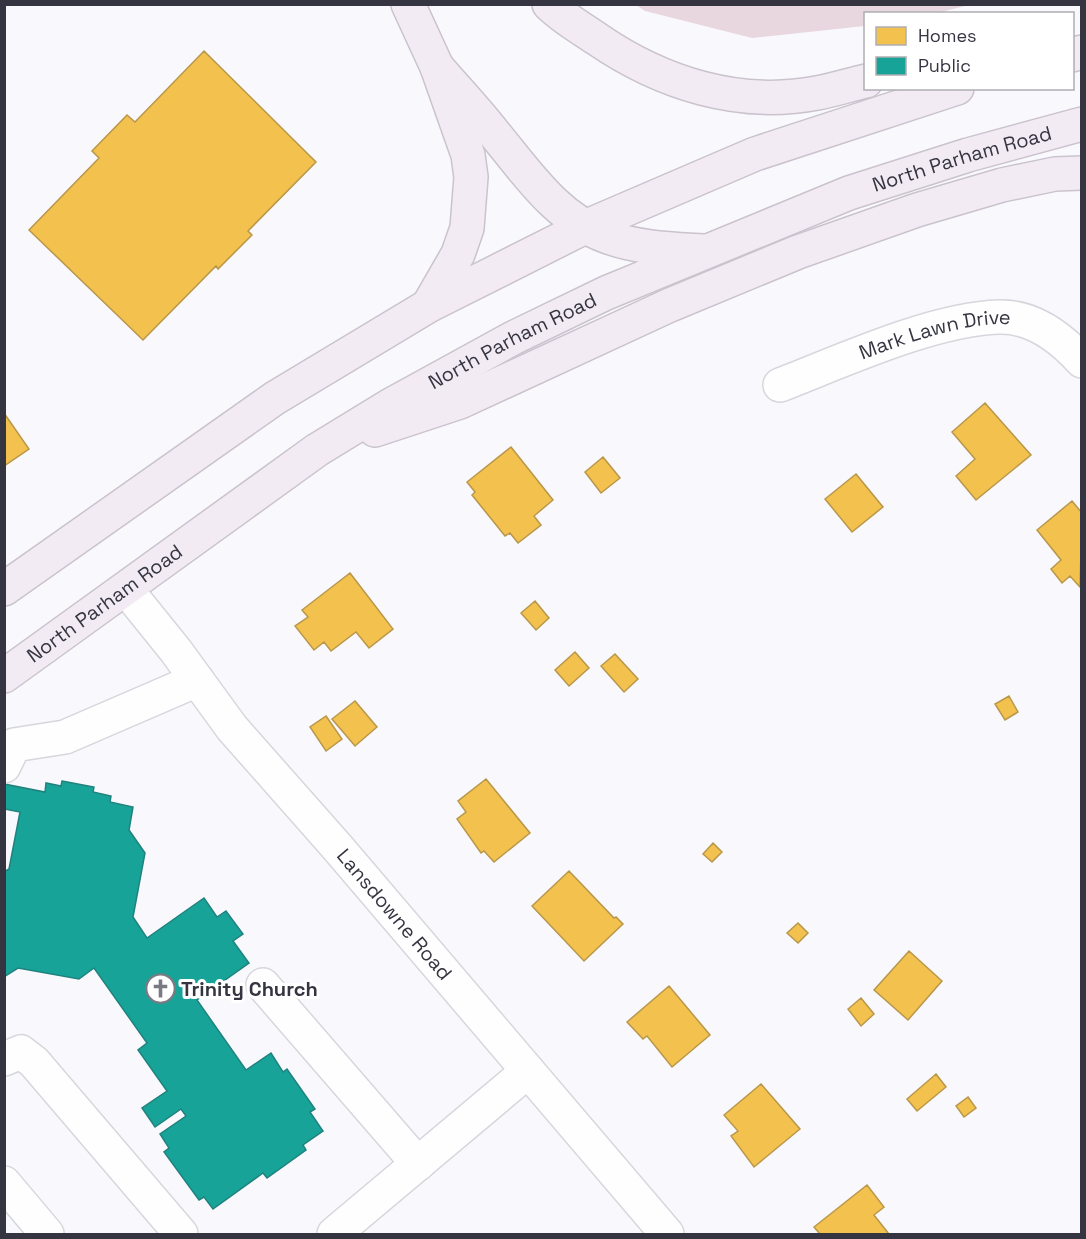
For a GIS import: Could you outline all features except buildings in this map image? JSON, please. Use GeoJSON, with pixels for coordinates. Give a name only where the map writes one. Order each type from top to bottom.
{"type":"FeatureCollection","features":[{"type":"Feature","properties":{"kind":"highway"},"geometry":{"type":"LineString","coordinates":[[408,4],[437,67],[468,155],[471,203],[467,228],[458,254],[428,306]]}},
{"type":"Feature","properties":{"kind":"highway"},"geometry":{"type":"LineString","coordinates":[[549,4],[612,49],[657,74],[700,89],[740,96],[777,98],[816,93],[864,81]]}},
{"type":"Feature","properties":{"kind":"highway"},"geometry":{"type":"LineString","coordinates":[[437,67],[546,197],[585,227],[608,237],[635,244],[710,252]]}},
{"type":"Feature","properties":{"kind":"highway"},"geometry":{"type":"LineString","coordinates":[[4,589],[275,398],[428,306],[585,227],[755,154],[951,90]]}},
{"type":"Feature","properties":{"kind":"highway","name":"North Parham Road"},"geometry":{"type":"LineString","coordinates":[[4,676],[317,450],[430,383],[531,328],[606,292],[710,252],[849,193],[968,155],[1082,124]]}},
{"type":"Feature","properties":{"kind":"highway"},"geometry":{"type":"LineString","coordinates":[[317,450],[460,402],[670,305],[798,252],[917,210],[1002,185],[1055,174],[1082,173]]}},
{"type":"Feature","properties":{"kind":"street","name":"Mark Lawn Drive"},"geometry":{"type":"LineString","coordinates":[[780,385],[875,348],[942,327],[1000,317],[1035,325],[1064,341],[1082,361]]}},
{"type":"Feature","properties":{"kind":"street","name":"Lansdowne Road"},"geometry":{"type":"LineString","coordinates":[[126,589],[232,728],[338,848],[667,1234]]}},
{"type":"Feature","properties":{"kind":"street"},"geometry":{"type":"LineString","coordinates":[[4,766],[14,745],[65,737],[197,680]]}},
{"type":"Feature","properties":{"kind":"street"},"geometry":{"type":"LineString","coordinates":[[263,985],[418,1164]]}},
{"type":"Feature","properties":{"kind":"street"},"geometry":{"type":"LineString","coordinates":[[13,1056],[34,1062],[182,1234]]}},
{"type":"Feature","properties":{"kind":"street"},"geometry":{"type":"LineString","coordinates":[[334,1234],[528,1071]]}},
{"type":"Feature","properties":{"kind":"street"},"geometry":{"type":"LineString","coordinates":[[4,1183],[47,1234]]}},
{"type":"Feature","properties":{"kind":"shaded area"},"geometry":{"type":"Polygon","coordinates":[[[636,5],[969,5],[941,12],[864,12],[864,26],[752,38],[645,11],[636,5]]]}},
{"type":"Feature","properties":{"kind":"place","name":"Trinity Church"},"geometry":{"type":"Point","coordinates":[160,989]}}]}
